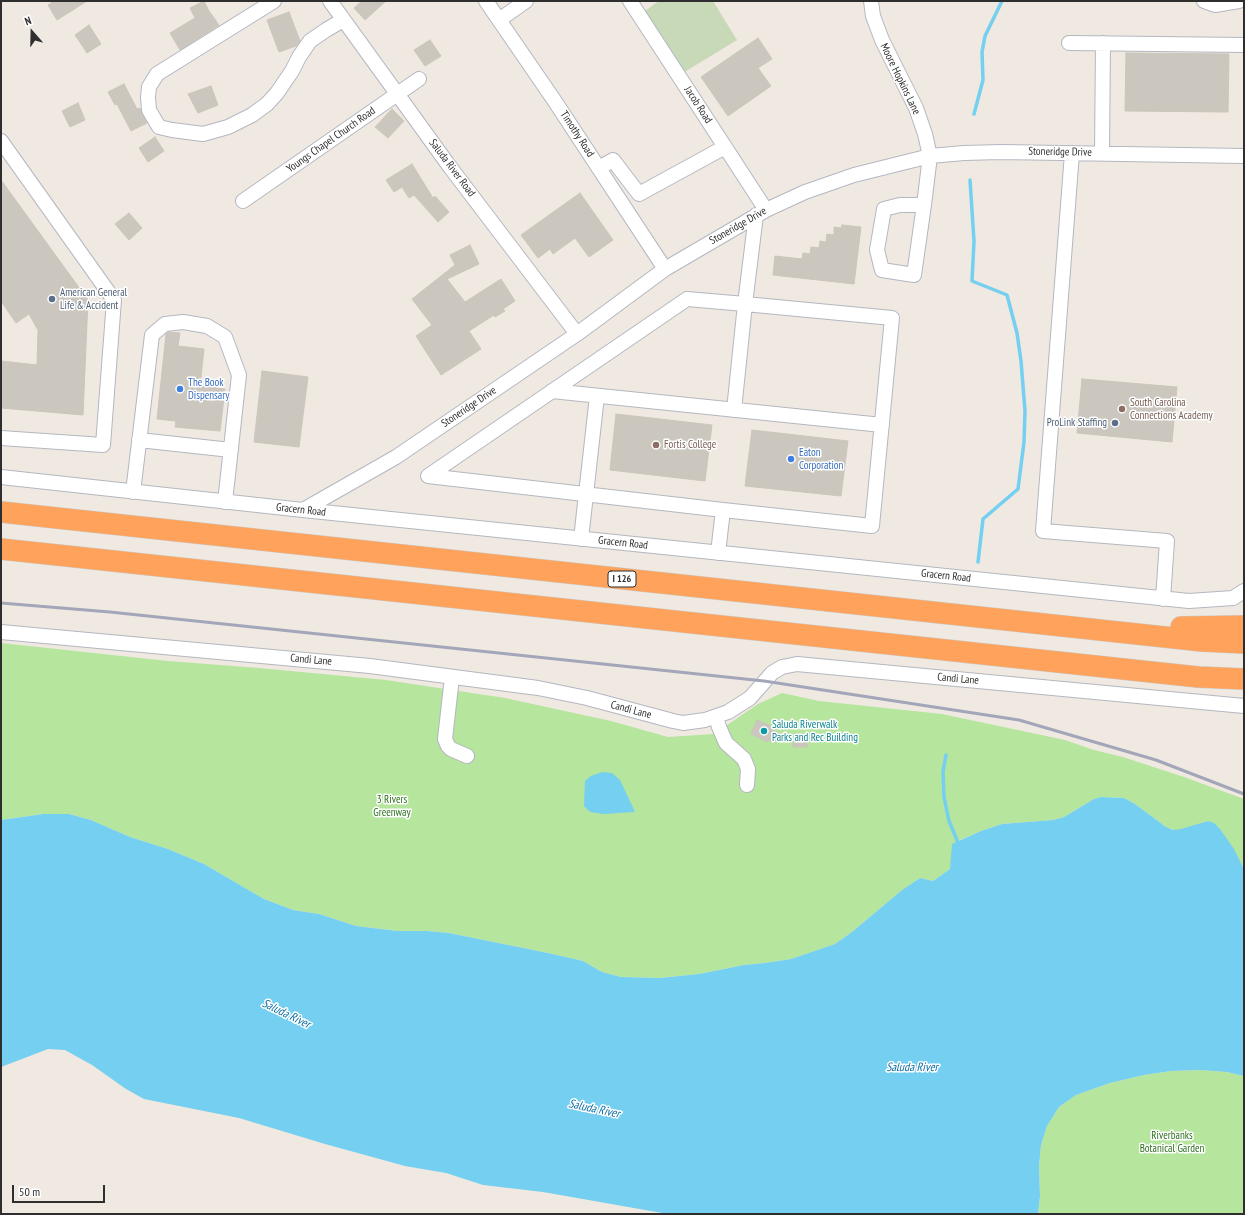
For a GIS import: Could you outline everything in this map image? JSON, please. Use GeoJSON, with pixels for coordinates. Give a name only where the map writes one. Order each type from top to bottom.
{"type":"FeatureCollection","features":[{"type":"Feature","properties":{"kind":"highway","name":"I 126"},"geometry":{"type":"LineString","coordinates":[[1,512],[1202,641],[1244,643]]}},
{"type":"Feature","properties":{"kind":"highway"},"geometry":{"type":"LineString","coordinates":[[1,549],[1198,677],[1244,679]]}},
{"type":"Feature","properties":{"kind":"highway"},"geometry":{"type":"LineString","coordinates":[[1087,628],[1244,626]]}},
{"type":"Feature","properties":{"kind":"street"},"geometry":{"type":"LineString","coordinates":[[274,1],[157,74],[149,87],[148,97],[149,110],[159,128],[203,134],[228,127],[252,115],[267,104],[277,92],[310,41],[343,20]]}},
{"type":"Feature","properties":{"kind":"street","name":"Saluda River Road"},"geometry":{"type":"LineString","coordinates":[[330,1],[488,218],[577,334]]}},
{"type":"Feature","properties":{"kind":"street","name":"Timothy Road"},"geometry":{"type":"LineString","coordinates":[[486,1],[599,168],[665,269]]}},
{"type":"Feature","properties":{"kind":"street"},"geometry":{"type":"LineString","coordinates":[[499,20],[526,1]]}},
{"type":"Feature","properties":{"kind":"street","name":"Jacob Road"},"geometry":{"type":"LineString","coordinates":[[630,1],[725,147],[761,212]]}},
{"type":"Feature","properties":{"kind":"street","name":"Moore Hopkins Lane"},"geometry":{"type":"LineString","coordinates":[[871,1],[873,16],[882,40],[895,69],[916,108],[925,134],[930,156],[924,205],[914,274],[882,270],[877,250],[884,208],[900,205],[924,205]]}},
{"type":"Feature","properties":{"kind":"street"},"geometry":{"type":"LineString","coordinates":[[1204,1],[1215,5],[1239,1]]}},
{"type":"Feature","properties":{"kind":"street"},"geometry":{"type":"LineString","coordinates":[[1068,43],[1244,45]]}},
{"type":"Feature","properties":{"kind":"street"},"geometry":{"type":"LineString","coordinates":[[1102,153],[1103,43]]}},
{"type":"Feature","properties":{"kind":"street","name":"Youngs Chapel Church Road"},"geometry":{"type":"LineString","coordinates":[[243,201],[419,79]]}},
{"type":"Feature","properties":{"kind":"street"},"geometry":{"type":"LineString","coordinates":[[1,141],[114,300],[103,445],[1,438]]}},
{"type":"Feature","properties":{"kind":"street"},"geometry":{"type":"LineString","coordinates":[[599,168],[613,160],[639,194],[725,147]]}},
{"type":"Feature","properties":{"kind":"street","name":"Stoneridge Drive"},"geometry":{"type":"LineString","coordinates":[[302,510],[396,457],[577,334],[665,269],[761,212],[805,192],[854,175],[930,156],[964,153],[1102,153],[1244,156]]}},
{"type":"Feature","properties":{"kind":"street"},"geometry":{"type":"LineString","coordinates":[[1072,153],[1043,531],[1167,540],[1163,599]]}},
{"type":"Feature","properties":{"kind":"street"},"geometry":{"type":"LineString","coordinates":[[734,410],[745,304],[761,212]]}},
{"type":"Feature","properties":{"kind":"street"},"geometry":{"type":"LineString","coordinates":[[687,299],[892,318],[872,526],[428,476],[552,391],[687,299]]}},
{"type":"Feature","properties":{"kind":"street"},"geometry":{"type":"LineString","coordinates":[[133,492],[152,334],[165,324],[183,322],[207,326],[226,337],[239,375],[225,502]]}},
{"type":"Feature","properties":{"kind":"street"},"geometry":{"type":"LineString","coordinates":[[552,391],[882,426]]}},
{"type":"Feature","properties":{"kind":"street"},"geometry":{"type":"LineString","coordinates":[[581,539],[597,396]]}},
{"type":"Feature","properties":{"kind":"street"},"geometry":{"type":"LineString","coordinates":[[139,440],[230,450]]}},
{"type":"Feature","properties":{"kind":"street","name":"Gracern Road"},"geometry":{"type":"LineString","coordinates":[[1,477],[225,502],[1163,599],[1189,601],[1233,598],[1244,591]]}},
{"type":"Feature","properties":{"kind":"street"},"geometry":{"type":"LineString","coordinates":[[718,553],[723,510]]}},
{"type":"Feature","properties":{"kind":"street","name":"Candi Lane"},"geometry":{"type":"LineString","coordinates":[[1,632],[370,666],[538,688],[673,721],[694,722],[716,717],[746,702],[776,670],[788,665],[797,664],[1244,706]]}},
{"type":"Feature","properties":{"kind":"street"},"geometry":{"type":"LineString","coordinates":[[452,677],[445,739],[451,749],[466,756]]}},
{"type":"Feature","properties":{"kind":"street"},"geometry":{"type":"LineString","coordinates":[[716,717],[726,743],[744,759],[748,769],[747,784]]}},
{"type":"Feature","properties":{"kind":"green space"},"geometry":{"type":"Polygon","coordinates":[[[659,1],[713,1],[737,40],[678,76],[639,15],[659,1]]]}},
{"type":"Feature","properties":{"kind":"green space","name":"3 Rivers Greenway"},"geometry":{"type":"Polygon","coordinates":[[[1,643],[168,661],[386,680],[505,698],[611,721],[668,737],[714,734],[758,704],[782,693],[819,701],[942,714],[1065,740],[1184,777],[1244,799],[1244,869],[1240,861],[1208,821],[1181,830],[1173,830],[1166,827],[1135,804],[1124,798],[1101,797],[1094,799],[1064,817],[1053,820],[1002,824],[958,841],[950,869],[933,881],[920,878],[902,890],[852,932],[835,944],[791,959],[744,965],[699,974],[660,978],[621,977],[602,972],[583,961],[548,953],[449,933],[398,931],[356,926],[319,914],[293,910],[264,899],[204,864],[168,849],[130,837],[91,820],[69,814],[43,814],[1,820],[1,643]]]}},
{"type":"Feature","properties":{"kind":"green space","name":"Riverbanks Botanical Garden"},"geometry":{"type":"Polygon","coordinates":[[[1200,1070],[1227,1072],[1244,1076],[1244,1214],[1038,1214],[1040,1196],[1039,1166],[1041,1145],[1047,1126],[1059,1107],[1076,1095],[1110,1083],[1144,1075],[1171,1071],[1200,1070]]]}},
{"type":"Feature","properties":{"kind":"water"},"geometry":{"type":"Polygon","coordinates":[[[602,772],[612,773],[620,780],[635,812],[603,814],[590,812],[584,806],[585,781],[591,776],[602,772]]]}},
{"type":"Feature","properties":{"kind":"water","name":"Saluda River"},"geometry":{"type":"Polygon","coordinates":[[[1101,797],[1124,798],[1135,804],[1166,827],[1173,830],[1208,821],[1214,823],[1234,849],[1244,869],[1244,1076],[1227,1072],[1200,1070],[1171,1071],[1144,1075],[1110,1083],[1076,1095],[1059,1107],[1047,1126],[1041,1145],[1039,1166],[1040,1196],[1038,1214],[668,1214],[543,1192],[483,1185],[446,1173],[405,1166],[239,1118],[144,1099],[126,1089],[92,1065],[65,1050],[48,1049],[1,1067],[1,820],[43,814],[69,814],[91,820],[130,837],[168,849],[204,864],[264,899],[293,910],[319,914],[356,926],[398,931],[449,933],[548,953],[583,961],[602,972],[621,977],[660,978],[699,974],[744,965],[791,959],[835,944],[852,932],[902,890],[920,878],[933,881],[950,869],[952,844],[981,831],[1002,824],[1053,820],[1064,817],[1094,799],[1101,797]]]}},
{"type":"Feature","properties":{"kind":"building"},"geometry":{"type":"Polygon","coordinates":[[[54,1],[87,1],[57,20],[48,5],[54,1]]]}},
{"type":"Feature","properties":{"kind":"building"},"geometry":{"type":"Polygon","coordinates":[[[204,1],[219,25],[180,50],[170,33],[195,18],[190,8],[204,1]]]}},
{"type":"Feature","properties":{"kind":"building"},"geometry":{"type":"Polygon","coordinates":[[[362,1],[386,1],[365,20],[354,8],[362,1]]]}},
{"type":"Feature","properties":{"kind":"building"},"geometry":{"type":"Polygon","coordinates":[[[289,12],[300,41],[296,46],[279,52],[267,20],[289,12]]]}},
{"type":"Feature","properties":{"kind":"building"},"geometry":{"type":"Polygon","coordinates":[[[89,25],[101,44],[87,53],[75,35],[89,25]]]}},
{"type":"Feature","properties":{"kind":"building"},"geometry":{"type":"Polygon","coordinates":[[[758,38],[772,59],[758,68],[771,86],[728,116],[701,77],[758,38]]]}},
{"type":"Feature","properties":{"kind":"building"},"geometry":{"type":"Polygon","coordinates":[[[430,40],[441,56],[425,66],[414,50],[430,40]]]}},
{"type":"Feature","properties":{"kind":"building"},"geometry":{"type":"Polygon","coordinates":[[[1126,53],[1229,54],[1228,112],[1125,111],[1126,53]]]}},
{"type":"Feature","properties":{"kind":"building"},"geometry":{"type":"Polygon","coordinates":[[[124,84],[137,109],[140,108],[147,123],[131,131],[117,104],[115,105],[108,92],[124,84]]]}},
{"type":"Feature","properties":{"kind":"building"},"geometry":{"type":"Polygon","coordinates":[[[211,86],[218,105],[198,113],[188,94],[211,86]]]}},
{"type":"Feature","properties":{"kind":"building"},"geometry":{"type":"Polygon","coordinates":[[[78,103],[85,120],[70,127],[62,111],[78,103]]]}},
{"type":"Feature","properties":{"kind":"building"},"geometry":{"type":"Polygon","coordinates":[[[392,109],[404,121],[388,138],[375,127],[392,109]]]}},
{"type":"Feature","properties":{"kind":"building"},"geometry":{"type":"Polygon","coordinates":[[[155,137],[164,151],[148,162],[139,148],[155,137]]]}},
{"type":"Feature","properties":{"kind":"building"},"geometry":{"type":"Polygon","coordinates":[[[412,164],[433,198],[435,196],[449,212],[438,222],[414,195],[409,198],[402,187],[394,192],[386,180],[412,164]]]}},
{"type":"Feature","properties":{"kind":"building"},"geometry":{"type":"Polygon","coordinates":[[[1,180],[88,300],[83,415],[1,408],[1,361],[37,365],[38,330],[29,314],[16,323],[1,301],[1,180]]]}},
{"type":"Feature","properties":{"kind":"building"},"geometry":{"type":"Polygon","coordinates":[[[580,193],[613,240],[589,257],[575,238],[553,254],[550,249],[538,258],[521,235],[580,193]]]}},
{"type":"Feature","properties":{"kind":"building"},"geometry":{"type":"Polygon","coordinates":[[[129,213],[142,228],[129,240],[115,224],[129,213]]]}},
{"type":"Feature","properties":{"kind":"building"},"geometry":{"type":"Polygon","coordinates":[[[842,225],[861,227],[854,284],[773,275],[775,256],[802,259],[803,253],[810,254],[811,247],[819,248],[820,241],[826,242],[827,234],[834,235],[834,227],[841,228],[842,225]]]}},
{"type":"Feature","properties":{"kind":"building"},"geometry":{"type":"Polygon","coordinates":[[[470,245],[479,264],[447,279],[465,302],[501,279],[515,301],[503,309],[505,311],[495,317],[494,315],[469,331],[481,349],[441,375],[416,336],[432,325],[412,299],[455,265],[450,255],[470,245]]]}},
{"type":"Feature","properties":{"kind":"building"},"geometry":{"type":"Polygon","coordinates":[[[169,332],[180,333],[178,346],[204,349],[200,386],[225,389],[220,431],[175,427],[176,421],[157,419],[166,334],[169,332]]]}},
{"type":"Feature","properties":{"kind":"building"},"geometry":{"type":"Polygon","coordinates":[[[262,371],[308,377],[299,447],[254,442],[262,371]]]}},
{"type":"Feature","properties":{"kind":"building"},"geometry":{"type":"Polygon","coordinates":[[[1082,379],[1177,387],[1172,442],[1077,433],[1082,379]]]}},
{"type":"Feature","properties":{"kind":"building"},"geometry":{"type":"Polygon","coordinates":[[[616,414],[712,425],[705,481],[610,470],[616,414]]]}},
{"type":"Feature","properties":{"kind":"building"},"geometry":{"type":"Polygon","coordinates":[[[752,430],[848,441],[841,496],[745,486],[752,430]]]}},
{"type":"Feature","properties":{"kind":"building","name":"Saluda Riverwalk Parks and Rec Building"},"geometry":{"type":"Polygon","coordinates":[[[757,720],[773,727],[772,730],[779,733],[774,743],[768,740],[767,742],[751,734],[757,720]]]}},
{"type":"Feature","properties":{"kind":"building"},"geometry":{"type":"Polygon","coordinates":[[[794,735],[807,735],[807,747],[793,747],[794,735]]]}},
{"type":"Feature","properties":{"kind":"waterway"},"geometry":{"type":"LineString","coordinates":[[974,114],[983,80],[982,52],[985,36],[1002,1]]}},
{"type":"Feature","properties":{"kind":"waterway"},"geometry":{"type":"LineString","coordinates":[[970,180],[974,241],[972,281],[1007,295],[1017,333],[1025,411],[1024,442],[1018,489],[983,519],[978,562]]}},
{"type":"Feature","properties":{"kind":"waterway"},"geometry":{"type":"LineString","coordinates":[[946,755],[943,772],[944,797],[949,821],[959,845]]}},
{"type":"Feature","properties":{"kind":"railway"},"geometry":{"type":"LineString","coordinates":[[1,603],[110,612],[764,681],[1019,720],[1156,760],[1244,794]]}},
{"type":"Feature","properties":{"kind":"place","name":"American General Life & Accident"},"geometry":{"type":"Point","coordinates":[52,299]}},
{"type":"Feature","properties":{"kind":"place","name":"The Book Dispensary"},"geometry":{"type":"Point","coordinates":[180,389]}},
{"type":"Feature","properties":{"kind":"place","name":"South Carolina Connections Academy"},"geometry":{"type":"Point","coordinates":[1122,409]}},
{"type":"Feature","properties":{"kind":"place","name":"ProLink Staffing"},"geometry":{"type":"Point","coordinates":[1115,423]}},
{"type":"Feature","properties":{"kind":"place","name":"Fortis College"},"geometry":{"type":"Point","coordinates":[656,445]}},
{"type":"Feature","properties":{"kind":"place","name":"Eaton Corporation"},"geometry":{"type":"Point","coordinates":[791,459]}},
{"type":"Feature","properties":{"kind":"place","name":"Saluda Riverwalk Parks and Rec Building"},"geometry":{"type":"Point","coordinates":[764,731]}}]}
